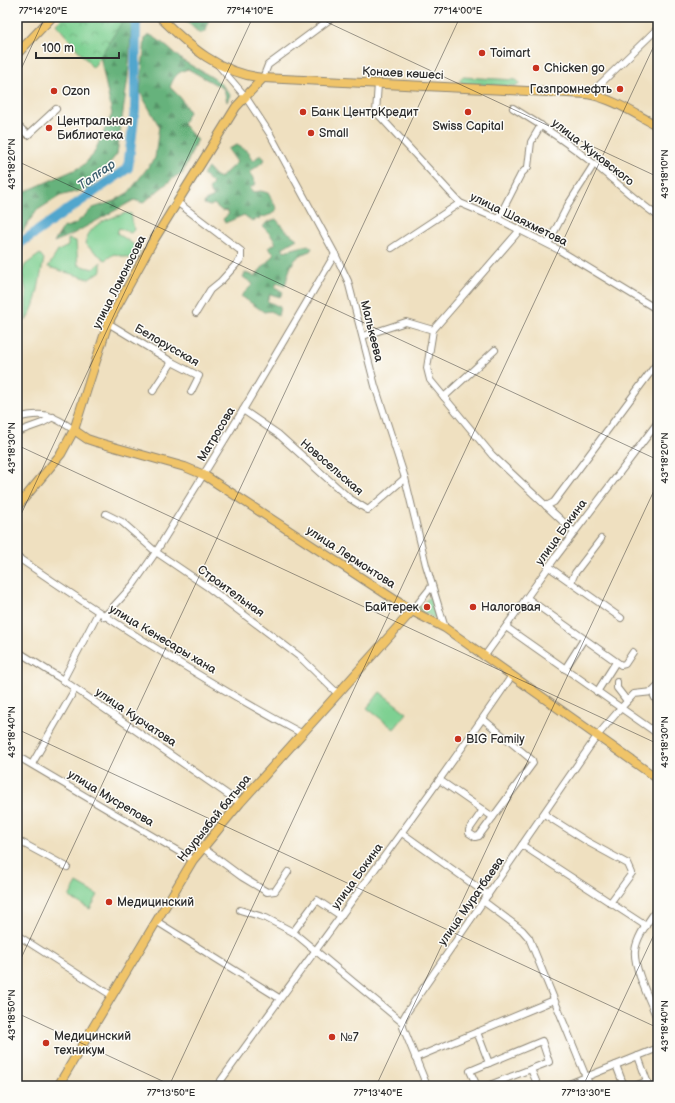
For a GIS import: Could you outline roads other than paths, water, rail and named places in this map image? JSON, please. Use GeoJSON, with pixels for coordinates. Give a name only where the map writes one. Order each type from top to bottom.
{"type":"FeatureCollection","features":[{"type":"Feature","properties":{"kind":"main road"},"geometry":{"type":"LineString","coordinates":[[17,54],[52,17]]}},
{"type":"Feature","properties":{"kind":"main road","name":"Қонаев көшесі"},"geometry":{"type":"LineString","coordinates":[[160,17],[197,52],[219,66],[241,74],[264,78],[590,94],[618,105],[658,126]]}},
{"type":"Feature","properties":{"kind":"main road","name":"улица Ломоносова"},"geometry":{"type":"LineString","coordinates":[[17,507],[61,454],[74,430],[108,324],[176,202],[216,136],[245,96],[264,78]]}},
{"type":"Feature","properties":{"kind":"main road","name":"улица Лермонтова"},"geometry":{"type":"LineString","coordinates":[[74,430],[87,439],[185,467],[204,475],[412,610],[445,628],[511,677],[658,779]]}},
{"type":"Feature","properties":{"kind":"main road","name":"Наурызбай батыра"},"geometry":{"type":"LineString","coordinates":[[58,1086],[193,860],[301,733],[412,610]]}},
{"type":"Feature","properties":{"kind":"street"},"geometry":{"type":"LineString","coordinates":[[264,78],[268,65],[333,17]]}},
{"type":"Feature","properties":{"kind":"street"},"geometry":{"type":"LineString","coordinates":[[590,94],[658,28]]}},
{"type":"Feature","properties":{"kind":"street","name":"Малькеева"},"geometry":{"type":"LineString","coordinates":[[219,66],[245,96],[270,134],[348,280],[375,386],[405,478],[432,586],[445,628]]}},
{"type":"Feature","properties":{"kind":"street","name":"улица Шаяхметова"},"geometry":{"type":"LineString","coordinates":[[378,84],[376,112],[460,203],[498,219],[519,231],[548,244],[658,310]]}},
{"type":"Feature","properties":{"kind":"street","name":"улица Жуковского"},"geometry":{"type":"LineString","coordinates":[[513,108],[541,125],[594,164],[640,204],[658,216]]}},
{"type":"Feature","properties":{"kind":"street"},"geometry":{"type":"LineString","coordinates":[[17,125],[28,135],[56,109]]}},
{"type":"Feature","properties":{"kind":"street"},"geometry":{"type":"LineString","coordinates":[[498,219],[521,174],[528,167],[531,142],[541,125]]}},
{"type":"Feature","properties":{"kind":"street"},"geometry":{"type":"LineString","coordinates":[[548,244],[568,205],[594,164]]}},
{"type":"Feature","properties":{"kind":"street"},"geometry":{"type":"LineString","coordinates":[[176,202],[241,252],[241,259],[221,281],[210,290],[196,313]]}},
{"type":"Feature","properties":{"kind":"street"},"geometry":{"type":"LineString","coordinates":[[392,248],[460,203]]}},
{"type":"Feature","properties":{"kind":"street"},"geometry":{"type":"LineString","coordinates":[[519,231],[433,330],[427,368],[430,380],[492,455],[574,532]]}},
{"type":"Feature","properties":{"kind":"street","name":"Матросова"},"geometry":{"type":"LineString","coordinates":[[104,617],[133,586],[156,552],[204,475],[335,254]]}},
{"type":"Feature","properties":{"kind":"street"},"geometry":{"type":"LineString","coordinates":[[363,336],[406,322],[433,330]]}},
{"type":"Feature","properties":{"kind":"street","name":"Белорусская"},"geometry":{"type":"LineString","coordinates":[[108,324],[172,362],[199,376],[191,392]]}},
{"type":"Feature","properties":{"kind":"street"},"geometry":{"type":"LineString","coordinates":[[444,397],[495,350]]}},
{"type":"Feature","properties":{"kind":"street"},"geometry":{"type":"LineString","coordinates":[[153,392],[172,362]]}},
{"type":"Feature","properties":{"kind":"street"},"geometry":{"type":"LineString","coordinates":[[546,506],[554,502],[658,362]]}},
{"type":"Feature","properties":{"kind":"street","name":"Новосельская"},"geometry":{"type":"LineString","coordinates":[[243,410],[278,434],[348,498],[368,510],[405,478]]}},
{"type":"Feature","properties":{"kind":"street"},"geometry":{"type":"LineString","coordinates":[[17,418],[40,413],[53,417],[74,430]]}},
{"type":"Feature","properties":{"kind":"street"},"geometry":{"type":"LineString","coordinates":[[17,432],[42,424],[53,417]]}},
{"type":"Feature","properties":{"kind":"street","name":"улица Бокина"},"geometry":{"type":"LineString","coordinates":[[484,657],[574,532],[658,422]]}},
{"type":"Feature","properties":{"kind":"street","name":"Строительная"},"geometry":{"type":"LineString","coordinates":[[106,514],[122,522],[156,552],[208,588],[300,657],[337,693]]}},
{"type":"Feature","properties":{"kind":"street"},"geometry":{"type":"LineString","coordinates":[[571,582],[575,573],[601,539]]}},
{"type":"Feature","properties":{"kind":"street","name":"улица Кенесары хана"},"geometry":{"type":"LineString","coordinates":[[17,557],[104,617],[268,716],[301,733]]}},
{"type":"Feature","properties":{"kind":"street"},"geometry":{"type":"LineString","coordinates":[[549,567],[621,618]]}},
{"type":"Feature","properties":{"kind":"street"},"geometry":{"type":"LineString","coordinates":[[412,610],[432,586]]}},
{"type":"Feature","properties":{"kind":"street"},"geometry":{"type":"LineString","coordinates":[[527,598],[616,662],[623,665],[633,652]]}},
{"type":"Feature","properties":{"kind":"street"},"geometry":{"type":"LineString","coordinates":[[62,680],[98,613]]}},
{"type":"Feature","properties":{"kind":"street"},"geometry":{"type":"LineString","coordinates":[[506,627],[658,734]]}},
{"type":"Feature","properties":{"kind":"street"},"geometry":{"type":"LineString","coordinates":[[565,669],[584,639]]}},
{"type":"Feature","properties":{"kind":"street","name":"улица Курчатова"},"geometry":{"type":"LineString","coordinates":[[17,651],[62,680],[240,803]]}},
{"type":"Feature","properties":{"kind":"street"},"geometry":{"type":"LineString","coordinates":[[597,692],[616,662]]}},
{"type":"Feature","properties":{"kind":"street","name":"улица Бокина"},"geometry":{"type":"LineString","coordinates":[[217,1086],[280,998],[441,781],[511,677]]}},
{"type":"Feature","properties":{"kind":"street"},"geometry":{"type":"LineString","coordinates":[[617,682],[617,688],[627,701],[637,693],[652,692],[658,686]]}},
{"type":"Feature","properties":{"kind":"street"},"geometry":{"type":"LineString","coordinates":[[32,764],[74,689]]}},
{"type":"Feature","properties":{"kind":"street"},"geometry":{"type":"LineString","coordinates":[[652,692],[658,704]]}},
{"type":"Feature","properties":{"kind":"street","name":"улица Муратбаева"},"geometry":{"type":"LineString","coordinates":[[403,1022],[407,1012],[597,736],[627,701]]}},
{"type":"Feature","properties":{"kind":"street"},"geometry":{"type":"LineString","coordinates":[[483,719],[532,760],[533,763],[479,836],[476,837],[469,833],[483,810]]}},
{"type":"Feature","properties":{"kind":"street","name":"улица Мусрепова"},"geometry":{"type":"LineString","coordinates":[[17,756],[193,860]]}},
{"type":"Feature","properties":{"kind":"street"},"geometry":{"type":"LineString","coordinates":[[441,781],[493,817]]}},
{"type":"Feature","properties":{"kind":"street"},"geometry":{"type":"LineString","coordinates":[[544,814],[588,842],[628,864],[631,868],[632,873],[610,903]]}},
{"type":"Feature","properties":{"kind":"street"},"geometry":{"type":"LineString","coordinates":[[402,834],[488,895]]}},
{"type":"Feature","properties":{"kind":"street"},"geometry":{"type":"LineString","coordinates":[[17,840],[67,867]]}},
{"type":"Feature","properties":{"kind":"street"},"geometry":{"type":"LineString","coordinates":[[522,845],[646,926]]}},
{"type":"Feature","properties":{"kind":"street"},"geometry":{"type":"LineString","coordinates":[[203,848],[242,877],[267,892],[275,891],[288,872]]}},
{"type":"Feature","properties":{"kind":"street"},"geometry":{"type":"LineString","coordinates":[[293,932],[317,900],[341,916]]}},
{"type":"Feature","properties":{"kind":"street"},"geometry":{"type":"LineString","coordinates":[[483,901],[527,935],[590,1086]]}},
{"type":"Feature","properties":{"kind":"street"},"geometry":{"type":"LineString","coordinates":[[658,907],[637,944],[635,959],[658,1021]]}},
{"type":"Feature","properties":{"kind":"street"},"geometry":{"type":"LineString","coordinates":[[240,910],[266,918],[293,932],[403,1022],[415,1058],[427,1086]]}},
{"type":"Feature","properties":{"kind":"street"},"geometry":{"type":"LineString","coordinates":[[156,921],[280,998]]}},
{"type":"Feature","properties":{"kind":"street"},"geometry":{"type":"LineString","coordinates":[[17,935],[111,995]]}},
{"type":"Feature","properties":{"kind":"street"},"geometry":{"type":"LineString","coordinates":[[415,1058],[554,1000]]}},
{"type":"Feature","properties":{"kind":"street"},"geometry":{"type":"LineString","coordinates":[[477,1032],[489,1063]]}},
{"type":"Feature","properties":{"kind":"street"},"geometry":{"type":"LineString","coordinates":[[477,1086],[470,1071],[542,1041],[549,1062],[487,1086]]}},
{"type":"Feature","properties":{"kind":"street"},"geometry":{"type":"LineString","coordinates":[[564,1086],[658,1048]]}},
{"type":"Feature","properties":{"kind":"street"},"geometry":{"type":"LineString","coordinates":[[635,1086],[648,1084],[638,1056]]}},
{"type":"Feature","properties":{"kind":"street"},"geometry":{"type":"LineString","coordinates":[[616,1065],[624,1086]]}},
{"type":"Feature","properties":{"kind":"street"},"geometry":{"type":"LineString","coordinates":[[532,1069],[538,1086]]}},
{"type":"Feature","properties":{"kind":"waterway","name":"Талғар"},"geometry":{"type":"LineString","coordinates":[[17,253],[19,244],[128,168],[135,109],[136,22],[142,17]]}},
{"type":"Feature","properties":{"kind":"place","name":"Toimart"},"geometry":{"type":"Point","coordinates":[482,53]}},
{"type":"Feature","properties":{"kind":"place","name":"Chicken go"},"geometry":{"type":"Point","coordinates":[536,68]}},
{"type":"Feature","properties":{"kind":"place","name":"Газпромнефть"},"geometry":{"type":"Point","coordinates":[620,89]}},
{"type":"Feature","properties":{"kind":"place","name":"Ozon"},"geometry":{"type":"Point","coordinates":[54,91]}},
{"type":"Feature","properties":{"kind":"place","name":"Банк ЦентрКредит"},"geometry":{"type":"Point","coordinates":[303,112]}},
{"type":"Feature","properties":{"kind":"place","name":"Swiss Capital"},"geometry":{"type":"Point","coordinates":[468,112]}},
{"type":"Feature","properties":{"kind":"place","name":"Центральная Библиотека"},"geometry":{"type":"Point","coordinates":[49,128]}},
{"type":"Feature","properties":{"kind":"place","name":"Small"},"geometry":{"type":"Point","coordinates":[311,133]}},
{"type":"Feature","properties":{"kind":"place","name":"Байтерек"},"geometry":{"type":"Point","coordinates":[427,607]}},
{"type":"Feature","properties":{"kind":"place","name":"Налоговая"},"geometry":{"type":"Point","coordinates":[473,607]}},
{"type":"Feature","properties":{"kind":"place","name":"BIG Family"},"geometry":{"type":"Point","coordinates":[458,739]}},
{"type":"Feature","properties":{"kind":"place","name":"Медицинский"},"geometry":{"type":"Point","coordinates":[109,902]}},
{"type":"Feature","properties":{"kind":"place","name":"№7"},"geometry":{"type":"Point","coordinates":[332,1037]}},
{"type":"Feature","properties":{"kind":"place","name":"Медицинский техникум"},"geometry":{"type":"Point","coordinates":[46,1043]}}]}
